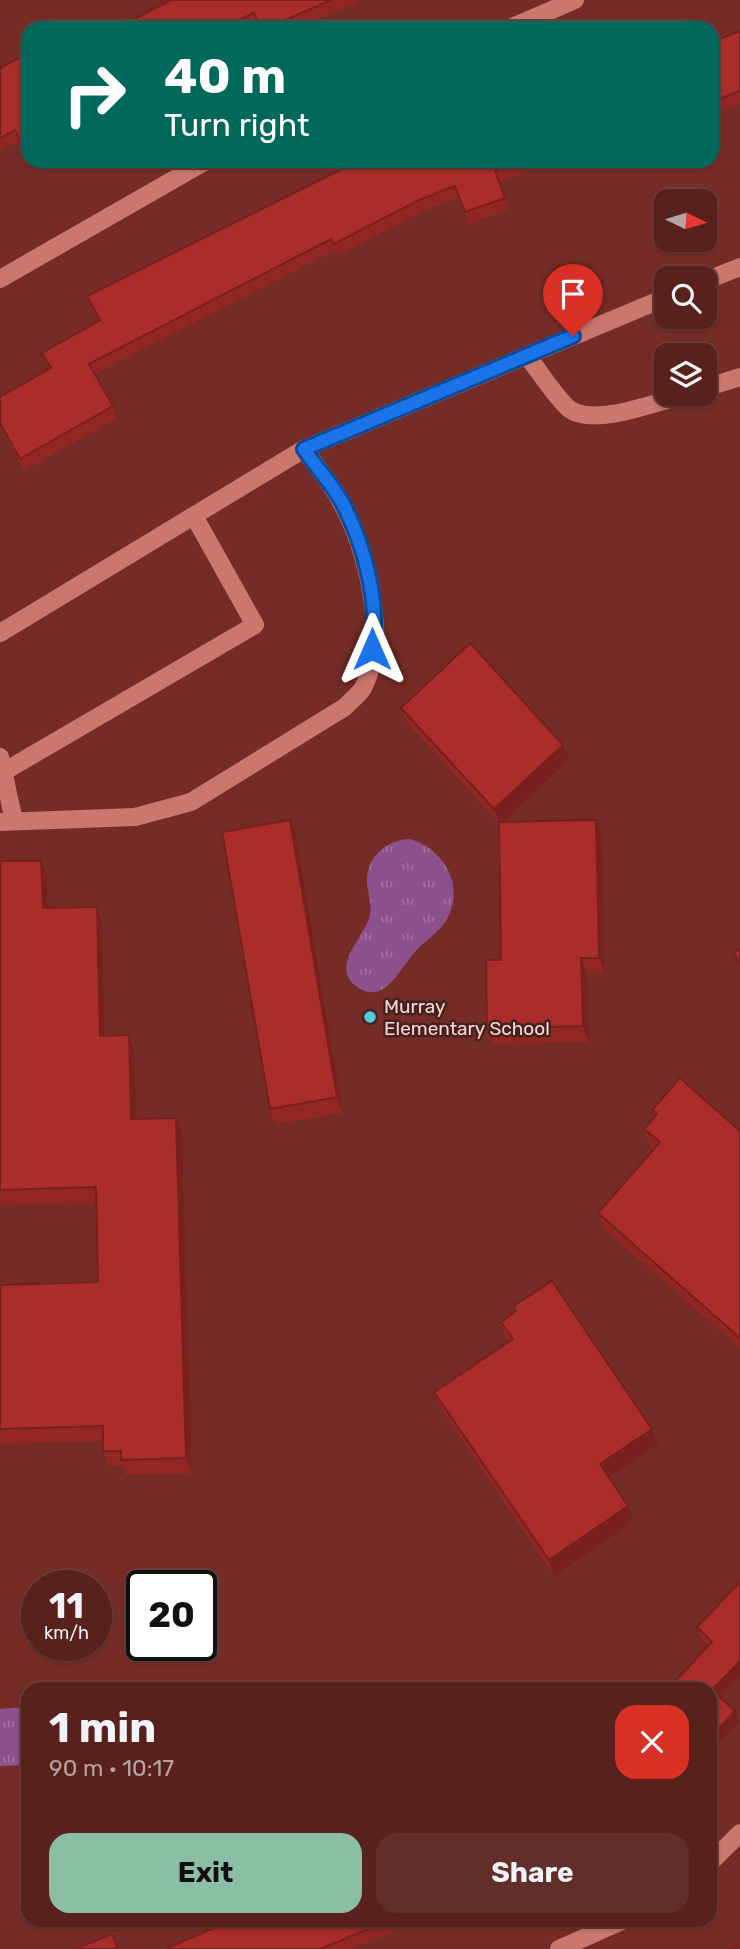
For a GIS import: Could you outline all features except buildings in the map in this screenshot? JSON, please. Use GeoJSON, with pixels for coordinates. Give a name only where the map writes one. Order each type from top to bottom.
{"type":"FeatureCollection","features":[{"type":"Feature","properties":{"kind":"street"},"geometry":{"type":"LineString","coordinates":[[526,21],[575,0]]}},
{"type":"Feature","properties":{"kind":"street"},"geometry":{"type":"LineString","coordinates":[[0,279],[194,168]]}},
{"type":"Feature","properties":{"kind":"street"},"geometry":{"type":"LineString","coordinates":[[717,276],[740,267]]}},
{"type":"Feature","properties":{"kind":"street"},"geometry":{"type":"LineString","coordinates":[[0,633],[304,449],[654,302]]}},
{"type":"Feature","properties":{"kind":"street"},"geometry":{"type":"LineString","coordinates":[[527,356],[568,408],[587,417],[654,403]]}},
{"type":"Feature","properties":{"kind":"street"},"geometry":{"type":"LineString","coordinates":[[717,384],[740,377]]}},
{"type":"Feature","properties":{"kind":"street"},"geometry":{"type":"LineString","coordinates":[[194,516],[255,625],[2,764],[7,822],[135,817],[191,802],[345,707],[362,689],[375,634],[369,580],[357,539],[341,501],[304,449]]}},
{"type":"Feature","properties":{"kind":"street"},"geometry":{"type":"LineString","coordinates":[[717,1856],[740,1833]]}},
{"type":"Feature","properties":{"kind":"street"},"geometry":{"type":"LineString","coordinates":[[559,1949],[608,1927]]}},
{"type":"Feature","properties":{"kind":"green space"},"geometry":{"type":"Polygon","coordinates":[[[410,839],[432,851],[448,870],[454,894],[452,906],[444,924],[414,953],[397,976],[383,989],[367,992],[349,979],[346,970],[351,951],[370,915],[367,883],[370,865],[386,847],[410,839]]]}},
{"type":"Feature","properties":{"kind":"green space"},"geometry":{"type":"Polygon","coordinates":[[[21,1708],[21,1765],[0,1766],[0,1709],[21,1708]]]}},
{"type":"Feature","properties":{"kind":"place","name":"Murray Elementary School"},"geometry":{"type":"Point","coordinates":[370,1017]}},
{"type":"Feature","properties":{"kind":"route"},"geometry":{"type":"LineString","coordinates":[[372,649],[375,634],[369,580],[357,539],[341,501],[304,449],[573,336]]}}]}
